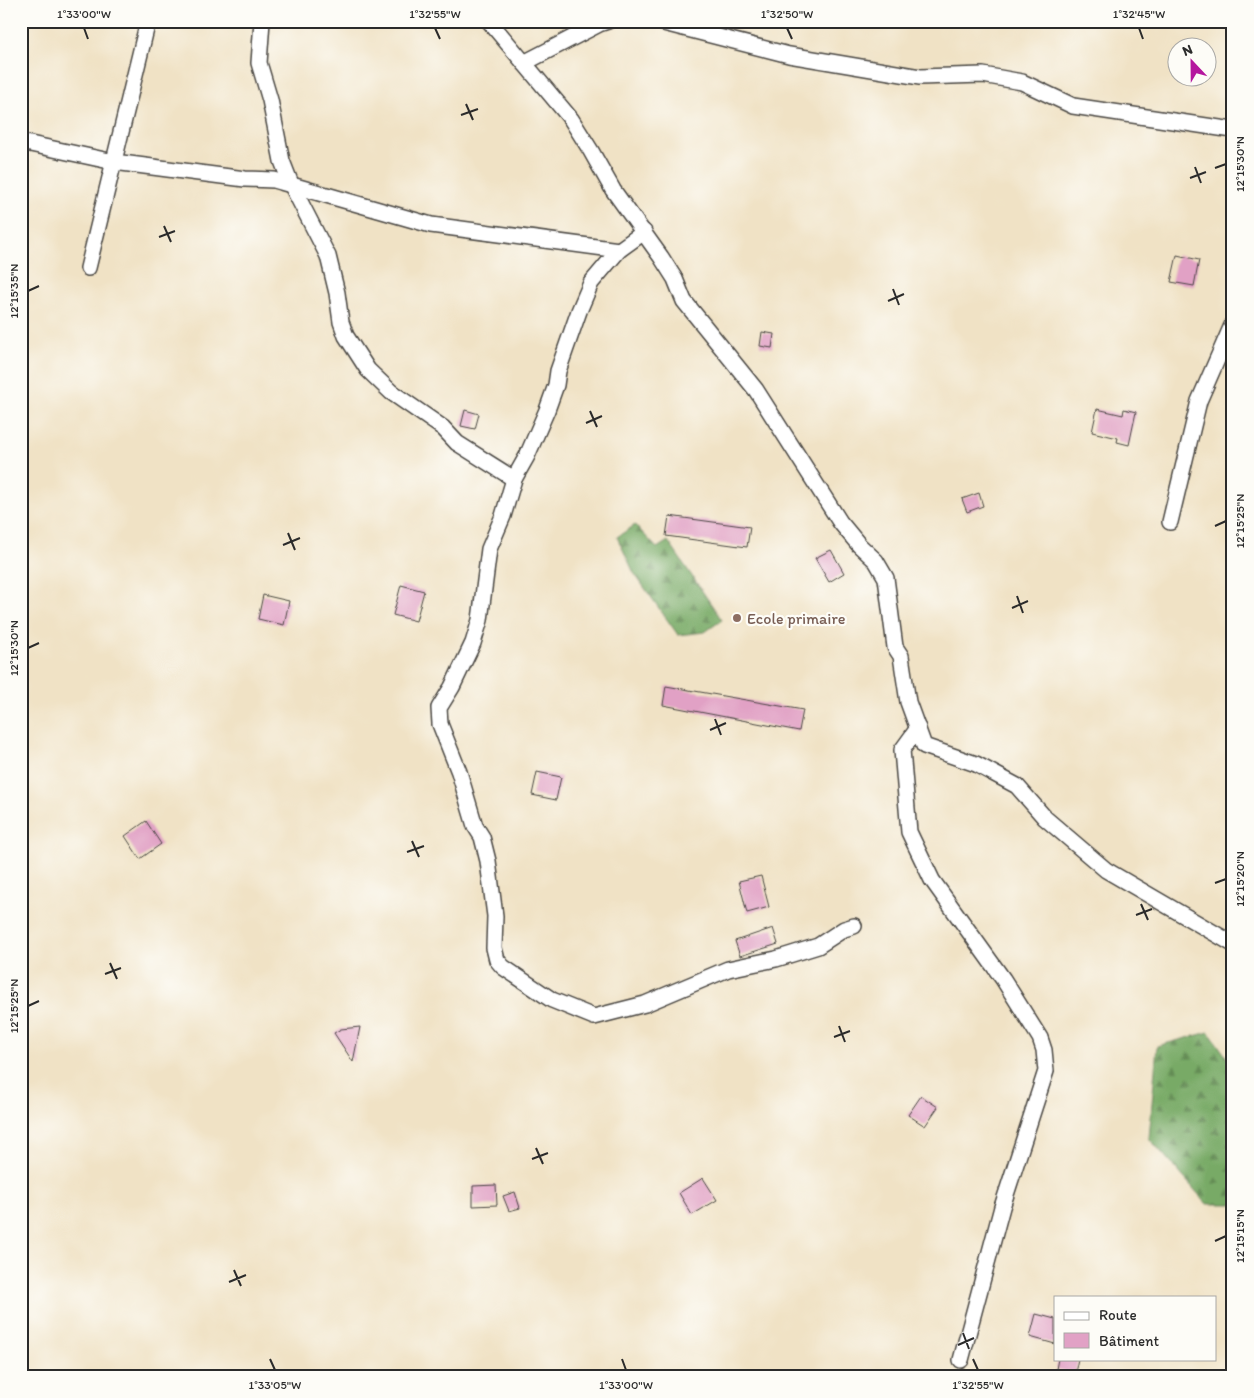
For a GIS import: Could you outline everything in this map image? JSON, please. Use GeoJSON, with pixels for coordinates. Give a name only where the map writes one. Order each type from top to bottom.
{"type":"FeatureCollection","features":[{"type":"Feature","properties":{"kind":"street"},"geometry":{"type":"LineString","coordinates":[[88,268],[148,21]]}},
{"type":"Feature","properties":{"kind":"street"},"geometry":{"type":"LineString","coordinates":[[262,21],[259,63],[270,100],[282,161],[291,184],[328,256],[346,336],[368,370],[391,392],[443,428],[457,443],[514,480]]}},
{"type":"Feature","properties":{"kind":"street"},"geometry":{"type":"LineString","coordinates":[[489,21],[571,119],[613,190],[675,279],[684,301],[756,390],[840,522],[876,561],[886,578],[895,647],[901,656],[908,702],[924,746],[976,764],[1017,786],[1045,818],[1106,870],[1233,944]]}},
{"type":"Feature","properties":{"kind":"street"},"geometry":{"type":"LineString","coordinates":[[524,63],[608,21]]}},
{"type":"Feature","properties":{"kind":"street"},"geometry":{"type":"LineString","coordinates":[[656,21],[789,55],[920,77],[983,75],[1022,82],[1073,106],[1233,130]]}},
{"type":"Feature","properties":{"kind":"street"},"geometry":{"type":"LineString","coordinates":[[21,142],[114,162],[245,179],[274,180],[431,225],[619,250]]}},
{"type":"Feature","properties":{"kind":"street"},"geometry":{"type":"LineString","coordinates":[[644,232],[619,250],[591,283],[558,371],[556,385],[547,410],[527,456],[514,480],[490,549],[480,620],[473,643],[452,687],[439,708],[440,724],[459,772],[475,826],[482,837],[488,861],[495,916],[494,948],[497,960],[503,967],[552,1000],[594,1017],[645,1004],[728,969],[776,959],[818,946],[844,929],[854,926]]}},
{"type":"Feature","properties":{"kind":"street"},"geometry":{"type":"LineString","coordinates":[[1170,522],[1199,401],[1233,323]]}},
{"type":"Feature","properties":{"kind":"street"},"geometry":{"type":"LineString","coordinates":[[918,728],[902,750],[909,832],[932,880],[1003,978],[1040,1038],[1044,1050],[1046,1071],[1002,1207],[962,1360]]}},
{"type":"Feature","properties":{"kind":"green space"},"geometry":{"type":"Polygon","coordinates":[[[635,525],[657,548],[668,541],[722,620],[705,632],[678,635],[634,573],[617,537],[635,525]]]}},
{"type":"Feature","properties":{"kind":"green space"},"geometry":{"type":"Polygon","coordinates":[[[1209,1032],[1233,1066],[1233,1204],[1207,1204],[1149,1138],[1157,1046],[1209,1032]]]}},
{"type":"Feature","properties":{"kind":"green space"},"geometry":{"type":"Polygon","coordinates":[[[1233,1260],[1233,1369],[1229,1367],[1228,1282],[1233,1260]]]}},
{"type":"Feature","properties":{"kind":"building"},"geometry":{"type":"Polygon","coordinates":[[[1177,255],[1199,260],[1194,286],[1171,282],[1177,255]]]}},
{"type":"Feature","properties":{"kind":"building"},"geometry":{"type":"Polygon","coordinates":[[[762,332],[774,334],[772,348],[760,346],[762,332]]]}},
{"type":"Feature","properties":{"kind":"building"},"geometry":{"type":"Polygon","coordinates":[[[1097,409],[1123,415],[1124,409],[1136,412],[1129,445],[1117,442],[1118,438],[1092,432],[1097,409]]]}},
{"type":"Feature","properties":{"kind":"building"},"geometry":{"type":"Polygon","coordinates":[[[465,410],[479,414],[475,429],[461,426],[465,410]]]}},
{"type":"Feature","properties":{"kind":"building"},"geometry":{"type":"Polygon","coordinates":[[[979,493],[983,506],[967,512],[962,499],[979,493]]]}},
{"type":"Feature","properties":{"kind":"building"},"geometry":{"type":"Polygon","coordinates":[[[669,516],[750,527],[747,547],[666,536],[669,516]]]}},
{"type":"Feature","properties":{"kind":"building"},"geometry":{"type":"Polygon","coordinates":[[[831,550],[844,573],[829,582],[815,558],[831,550]]]}},
{"type":"Feature","properties":{"kind":"building"},"geometry":{"type":"Polygon","coordinates":[[[401,585],[424,591],[416,621],[393,615],[401,585]]]}},
{"type":"Feature","properties":{"kind":"building"},"geometry":{"type":"Polygon","coordinates":[[[263,595],[289,601],[284,625],[258,619],[263,595]]]}},
{"type":"Feature","properties":{"kind":"building"},"geometry":{"type":"Polygon","coordinates":[[[666,686],[803,710],[799,731],[663,705],[666,686]]]}},
{"type":"Feature","properties":{"kind":"building"},"geometry":{"type":"Polygon","coordinates":[[[537,772],[561,777],[556,800],[532,795],[537,772]]]}},
{"type":"Feature","properties":{"kind":"building"},"geometry":{"type":"Polygon","coordinates":[[[146,821],[161,844],[140,859],[125,836],[146,821]]]}},
{"type":"Feature","properties":{"kind":"building"},"geometry":{"type":"Polygon","coordinates":[[[761,876],[769,907],[747,913],[739,881],[761,876]]]}},
{"type":"Feature","properties":{"kind":"building"},"geometry":{"type":"Polygon","coordinates":[[[773,928],[778,944],[740,956],[735,941],[773,928]]]}},
{"type":"Feature","properties":{"kind":"building"},"geometry":{"type":"Polygon","coordinates":[[[360,1027],[353,1062],[334,1033],[341,1029],[360,1027]]]}},
{"type":"Feature","properties":{"kind":"building"},"geometry":{"type":"Polygon","coordinates":[[[921,1096],[938,1107],[925,1126],[908,1115],[921,1096]]]}},
{"type":"Feature","properties":{"kind":"building"},"geometry":{"type":"Polygon","coordinates":[[[703,1178],[717,1200],[692,1215],[679,1193],[703,1178]]]}},
{"type":"Feature","properties":{"kind":"building"},"geometry":{"type":"Polygon","coordinates":[[[496,1185],[497,1205],[473,1206],[473,1186],[496,1185]]]}},
{"type":"Feature","properties":{"kind":"building"},"geometry":{"type":"Polygon","coordinates":[[[515,1192],[520,1208],[509,1211],[503,1196],[515,1192]]]}},
{"type":"Feature","properties":{"kind":"building"},"geometry":{"type":"Polygon","coordinates":[[[1036,1314],[1054,1319],[1054,1344],[1030,1337],[1036,1314]]]}},
{"type":"Feature","properties":{"kind":"building"},"geometry":{"type":"Polygon","coordinates":[[[1058,1360],[1078,1360],[1075,1373],[1056,1369],[1058,1360]]]}},
{"type":"Feature","properties":{"kind":"place","name":"Ecole primaire"},"geometry":{"type":"Point","coordinates":[737,618]}}]}
